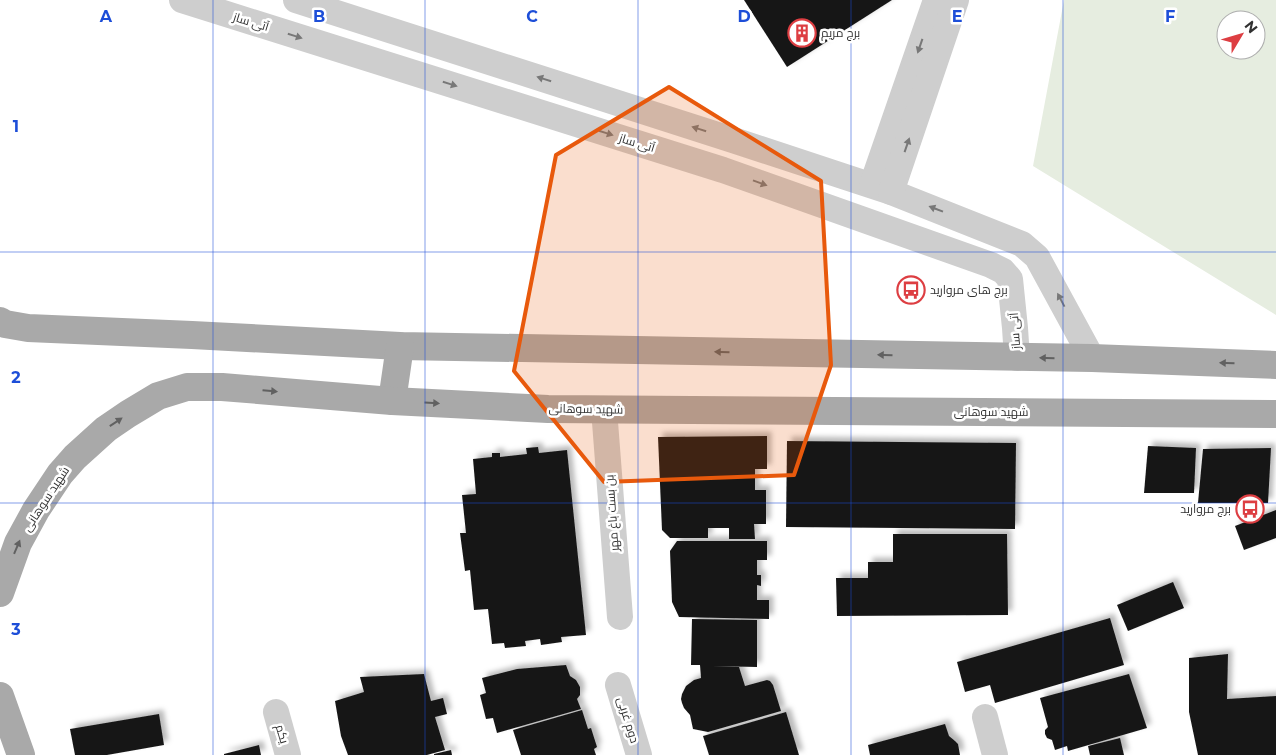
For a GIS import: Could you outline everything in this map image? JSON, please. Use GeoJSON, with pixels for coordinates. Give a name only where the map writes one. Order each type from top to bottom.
{"type":"FeatureCollection","features":[{"type":"Feature","properties":{"kind":"main road"},"geometry":{"type":"LineString","coordinates":[[0,321],[5,324],[28,328],[400,346],[1092,358],[1276,365]]}},
{"type":"Feature","properties":{"kind":"main road"},"geometry":{"type":"LineString","coordinates":[[392,401],[400,346]]}},
{"type":"Feature","properties":{"kind":"main road","name":"شهید سوهانی"},"geometry":{"type":"LineString","coordinates":[[0,593],[18,543],[36,510],[60,474],[75,456],[106,429],[128,414],[158,396],[187,387],[222,387],[392,401],[548,409],[1276,414]]}},
{"type":"Feature","properties":{"kind":"main road"},"geometry":{"type":"LineString","coordinates":[[0,696],[21,755]]}},
{"type":"Feature","properties":{"kind":"street","name":"آتی ساز"},"geometry":{"type":"LineString","coordinates":[[182,0],[723,170],[982,261],[1003,271],[1010,280],[1017,358]]}},
{"type":"Feature","properties":{"kind":"street"},"geometry":{"type":"LineString","coordinates":[[296,0],[881,188],[1022,244],[1037,257],[1092,358]]}},
{"type":"Feature","properties":{"kind":"street"},"geometry":{"type":"LineString","coordinates":[[881,188],[936,0]]}},
{"type":"Feature","properties":{"kind":"street"},"geometry":{"type":"LineString","coordinates":[[881,188],[956,0]]}},
{"type":"Feature","properties":{"kind":"street"},"geometry":{"type":"LineString","coordinates":[[723,170],[733,140]]}},
{"type":"Feature","properties":{"kind":"street","name":"بن بست باغ مهر"},"geometry":{"type":"LineString","coordinates":[[604,410],[620,617]]}},
{"type":"Feature","properties":{"kind":"street","name":"دوم غربی"},"geometry":{"type":"LineString","coordinates":[[618,685],[639,755]]}},
{"type":"Feature","properties":{"kind":"street","name":"یکم"},"geometry":{"type":"LineString","coordinates":[[276,712],[288,755]]}},
{"type":"Feature","properties":{"kind":"street"},"geometry":{"type":"LineString","coordinates":[[984,718],[995,755]]}},
{"type":"Feature","properties":{"kind":"highlighted area"},"geometry":{"type":"Polygon","coordinates":[[[669,87],[821,181],[831,365],[794,475],[604,482],[514,371],[556,155],[669,87]]]}},
{"type":"Feature","properties":{"kind":"shaded area"},"geometry":{"type":"Polygon","coordinates":[[[1064,0],[1276,0],[1276,315],[1033,166],[1064,0]]]}},
{"type":"Feature","properties":{"kind":"building","name":"برج مریم"},"geometry":{"type":"Polygon","coordinates":[[[744,0],[892,0],[787,67],[744,0]]]}},
{"type":"Feature","properties":{"kind":"building"},"geometry":{"type":"Polygon","coordinates":[[[767,436],[767,469],[755,469],[755,490],[766,490],[766,524],[754,524],[755,539],[729,539],[729,528],[708,528],[708,538],[670,538],[662,530],[658,437],[767,436]]]}},
{"type":"Feature","properties":{"kind":"building"},"geometry":{"type":"Polygon","coordinates":[[[787,441],[1016,443],[1015,529],[786,527],[787,441]]]}},
{"type":"Feature","properties":{"kind":"building"},"geometry":{"type":"Polygon","coordinates":[[[1148,446],[1196,448],[1194,493],[1144,493],[1148,446]]]}},
{"type":"Feature","properties":{"kind":"building"},"geometry":{"type":"Polygon","coordinates":[[[538,447],[539,453],[567,450],[586,635],[561,637],[562,642],[541,645],[540,639],[525,641],[526,646],[505,648],[504,643],[492,644],[488,609],[474,610],[470,570],[465,571],[460,533],[466,533],[462,495],[476,494],[473,459],[492,457],[492,453],[500,453],[500,457],[527,454],[526,448],[538,447]]]}},
{"type":"Feature","properties":{"kind":"building"},"geometry":{"type":"Polygon","coordinates":[[[1271,448],[1268,503],[1198,503],[1203,449],[1271,448]]]}},
{"type":"Feature","properties":{"kind":"building"},"geometry":{"type":"Polygon","coordinates":[[[1276,510],[1276,538],[1244,550],[1235,526],[1276,510]]]}},
{"type":"Feature","properties":{"kind":"building"},"geometry":{"type":"Polygon","coordinates":[[[893,534],[1007,534],[1008,615],[837,616],[836,578],[868,578],[868,562],[893,562],[893,534]]]}},
{"type":"Feature","properties":{"kind":"building"},"geometry":{"type":"Polygon","coordinates":[[[677,541],[767,541],[767,560],[757,560],[757,575],[761,575],[761,586],[757,585],[757,600],[769,600],[769,619],[679,617],[672,602],[670,551],[677,541]]]}},
{"type":"Feature","properties":{"kind":"building"},"geometry":{"type":"Polygon","coordinates":[[[1173,582],[1184,608],[1128,631],[1117,605],[1173,582]]]}},
{"type":"Feature","properties":{"kind":"building"},"geometry":{"type":"Polygon","coordinates":[[[1110,618],[1124,665],[995,703],[990,685],[965,692],[957,662],[1110,618]]]}},
{"type":"Feature","properties":{"kind":"building"},"geometry":{"type":"Polygon","coordinates":[[[692,619],[757,620],[757,667],[712,666],[739,667],[745,686],[767,680],[770,681],[781,711],[708,732],[693,729],[690,715],[684,708],[681,699],[686,686],[694,680],[701,678],[700,665],[691,665],[692,619]]]}},
{"type":"Feature","properties":{"kind":"building"},"geometry":{"type":"Polygon","coordinates":[[[1228,654],[1227,699],[1276,696],[1276,755],[1198,755],[1189,712],[1189,658],[1228,654]]]}},
{"type":"Feature","properties":{"kind":"building"},"geometry":{"type":"Polygon","coordinates":[[[566,665],[570,676],[576,680],[580,687],[580,695],[577,699],[581,709],[497,733],[493,718],[486,719],[480,695],[486,693],[482,678],[517,669],[566,665]]]}},
{"type":"Feature","properties":{"kind":"building"},"geometry":{"type":"Polygon","coordinates":[[[424,674],[431,701],[443,698],[447,714],[435,717],[445,750],[427,755],[348,755],[341,736],[335,701],[364,692],[360,677],[424,674]]]}},
{"type":"Feature","properties":{"kind":"building"},"geometry":{"type":"Polygon","coordinates":[[[1129,674],[1147,728],[1068,751],[1067,746],[1055,750],[1052,740],[1047,738],[1045,734],[1045,730],[1048,727],[1040,698],[1129,674]]]}},
{"type":"Feature","properties":{"kind":"building"},"geometry":{"type":"Polygon","coordinates":[[[582,710],[588,729],[591,728],[597,747],[594,749],[596,755],[521,755],[513,730],[582,710]]]}},
{"type":"Feature","properties":{"kind":"building"},"geometry":{"type":"Polygon","coordinates":[[[786,712],[799,755],[709,755],[703,736],[786,712]]]}},
{"type":"Feature","properties":{"kind":"building"},"geometry":{"type":"Polygon","coordinates":[[[159,714],[164,745],[107,755],[75,755],[70,729],[159,714]]]}},
{"type":"Feature","properties":{"kind":"building"},"geometry":{"type":"Polygon","coordinates":[[[945,724],[949,736],[958,744],[960,755],[870,755],[868,745],[945,724]]]}},
{"type":"Feature","properties":{"kind":"building"},"geometry":{"type":"Polygon","coordinates":[[[1120,738],[1124,755],[1090,755],[1088,746],[1120,738]]]}},
{"type":"Feature","properties":{"kind":"building"},"geometry":{"type":"Polygon","coordinates":[[[259,745],[261,755],[224,755],[224,754],[259,745]]]}},
{"type":"Feature","properties":{"kind":"building"},"geometry":{"type":"Polygon","coordinates":[[[451,750],[452,755],[434,755],[434,754],[451,750]]]}},
{"type":"Feature","properties":{"kind":"place","name":"برج مریم"},"geometry":{"type":"Point","coordinates":[802,33]}},
{"type":"Feature","properties":{"kind":"place","name":"برج های مروارید"},"geometry":{"type":"Point","coordinates":[911,290]}},
{"type":"Feature","properties":{"kind":"place","name":"برج مروارید"},"geometry":{"type":"Point","coordinates":[1250,509]}}]}
